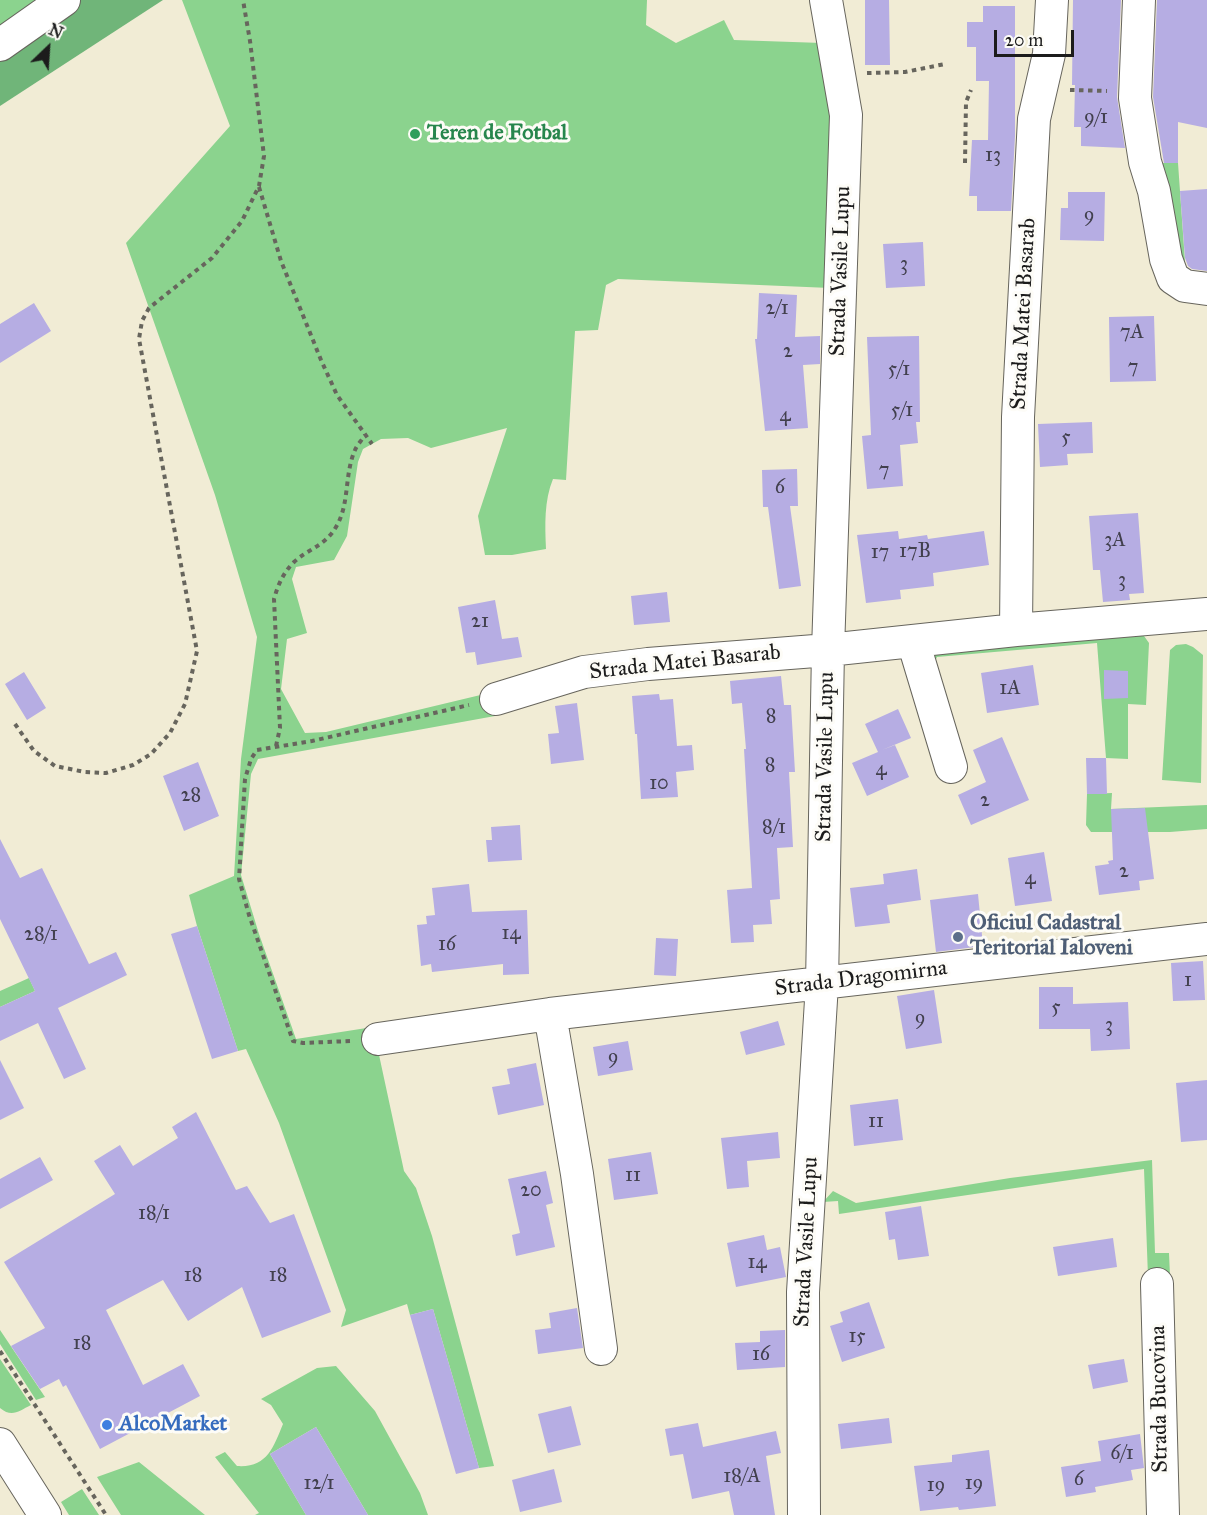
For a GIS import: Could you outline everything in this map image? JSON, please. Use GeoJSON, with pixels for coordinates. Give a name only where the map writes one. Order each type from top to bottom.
{"type":"FeatureCollection","features":[{"type":"Feature","properties":{"kind":"street"},"geometry":{"type":"LineString","coordinates":[[0,45],[64,0]]}},
{"type":"Feature","properties":{"kind":"street","name":"Strada Vasile Lupu"},"geometry":{"type":"LineString","coordinates":[[804,1515],[803,1292],[822,984],[828,650],[846,115],[826,0]]}},
{"type":"Feature","properties":{"kind":"street","name":"Strada Matei Basarab"},"geometry":{"type":"LineString","coordinates":[[1016,630],[1018,417],[1034,119],[1049,54],[1052,0]]}},
{"type":"Feature","properties":{"kind":"street"},"geometry":{"type":"LineString","coordinates":[[1139,0],[1136,92],[1145,162],[1154,191],[1166,259],[1173,278],[1185,286],[1207,290]]}},
{"type":"Feature","properties":{"kind":"street","name":"Strada Matei Basarab"},"geometry":{"type":"LineString","coordinates":[[496,699],[584,672],[648,664],[828,650],[1016,630],[1207,614]]}},
{"type":"Feature","properties":{"kind":"street"},"geometry":{"type":"LineString","coordinates":[[914,641],[951,767]]}},
{"type":"Feature","properties":{"kind":"street","name":"Strada Dragomirna"},"geometry":{"type":"LineString","coordinates":[[378,1039],[550,1014],[1207,939]]}},
{"type":"Feature","properties":{"kind":"street"},"geometry":{"type":"LineString","coordinates":[[550,1014],[577,1174],[601,1349]]}},
{"type":"Feature","properties":{"kind":"street","name":"Strada Bucovina"},"geometry":{"type":"LineString","coordinates":[[1157,1284],[1163,1515]]}},
{"type":"Feature","properties":{"kind":"street"},"geometry":{"type":"LineString","coordinates":[[0,1444],[45,1515]]}},
{"type":"Feature","properties":{"kind":"path"},"geometry":{"type":"LineString","coordinates":[[15,724],[34,751],[55,766],[85,772],[106,773],[133,765],[151,754],[170,733],[185,704],[197,651],[139,339],[142,321],[149,308],[212,258],[242,221],[259,186],[264,156],[243,0]]}},
{"type":"Feature","properties":{"kind":"path"},"geometry":{"type":"LineString","coordinates":[[839,76],[905,72],[945,64]]}},
{"type":"Feature","properties":{"kind":"path"},"geometry":{"type":"LineString","coordinates":[[1042,85],[1072,90],[1136,92]]}},
{"type":"Feature","properties":{"kind":"path"},"geometry":{"type":"LineString","coordinates":[[965,164],[966,102],[971,90]]}},
{"type":"Feature","properties":{"kind":"path"},"geometry":{"type":"LineString","coordinates":[[259,186],[281,261],[321,360],[337,395],[372,444]]}},
{"type":"Feature","properties":{"kind":"path"},"geometry":{"type":"LineString","coordinates":[[276,746],[280,728],[274,599],[280,579],[294,562],[322,545],[337,527],[345,503],[355,449],[365,435]]}},
{"type":"Feature","properties":{"kind":"path"},"geometry":{"type":"LineString","coordinates":[[378,1039],[303,1043],[293,1041],[249,915],[239,879],[245,779],[250,759],[257,750],[312,741],[496,699]]}},
{"type":"Feature","properties":{"kind":"path"},"geometry":{"type":"LineString","coordinates":[[0,1351],[106,1515]]}},
{"type":"Feature","properties":{"kind":"green space"},"geometry":{"type":"Polygon","coordinates":[[[0,0],[53,0],[0,37],[0,0]]]}},
{"type":"Feature","properties":{"kind":"green space"},"geometry":{"type":"Polygon","coordinates":[[[80,0],[163,0],[0,106],[0,56],[80,0]]]}},
{"type":"Feature","properties":{"kind":"green space"},"geometry":{"type":"Polygon","coordinates":[[[182,0],[647,0],[646,25],[676,43],[724,20],[734,40],[822,43],[835,115],[830,288],[618,279],[606,285],[598,330],[575,331],[566,480],[553,479],[550,487],[546,513],[546,549],[512,555],[485,555],[478,516],[507,428],[431,448],[408,438],[381,439],[363,449],[358,462],[347,536],[334,560],[296,567],[292,579],[307,633],[287,639],[281,689],[305,733],[326,732],[493,692],[495,716],[258,759],[251,774],[241,875],[296,1039],[373,1027],[404,1171],[416,1188],[432,1236],[494,1466],[479,1468],[433,1309],[410,1315],[407,1304],[341,1327],[346,1310],[279,1123],[246,1049],[238,1051],[189,895],[234,876],[241,759],[257,637],[215,495],[126,243],[230,126],[182,0]]]}},
{"type":"Feature","properties":{"kind":"green space"},"geometry":{"type":"Polygon","coordinates":[[[1152,163],[1178,163],[1186,276],[1152,163]]]}},
{"type":"Feature","properties":{"kind":"green space"},"geometry":{"type":"Polygon","coordinates":[[[1099,636],[1144,636],[1149,643],[1146,705],[1128,704],[1128,759],[1106,758],[1097,643],[937,657],[932,668],[932,649],[1099,636]]]}},
{"type":"Feature","properties":{"kind":"green space"},"geometry":{"type":"Polygon","coordinates":[[[1186,644],[1203,655],[1201,783],[1162,780],[1170,650],[1176,645],[1186,644]]]}},
{"type":"Feature","properties":{"kind":"green space"},"geometry":{"type":"Polygon","coordinates":[[[1112,793],[1111,809],[1207,805],[1207,829],[1170,832],[1091,832],[1086,825],[1087,794],[1112,793]]]}},
{"type":"Feature","properties":{"kind":"green space"},"geometry":{"type":"Polygon","coordinates":[[[29,978],[35,991],[0,1007],[0,991],[29,978]]]}},
{"type":"Feature","properties":{"kind":"green space"},"geometry":{"type":"Polygon","coordinates":[[[1152,1160],[1155,1253],[1169,1253],[1170,1276],[1148,1277],[1144,1169],[839,1214],[838,1201],[823,1202],[833,1191],[856,1203],[1010,1178],[1152,1160]]]}},
{"type":"Feature","properties":{"kind":"green space"},"geometry":{"type":"Polygon","coordinates":[[[0,1330],[45,1397],[36,1400],[0,1344],[0,1330]]]}},
{"type":"Feature","properties":{"kind":"green space"},"geometry":{"type":"Polygon","coordinates":[[[0,1359],[31,1405],[12,1413],[0,1408],[0,1359]]]}},
{"type":"Feature","properties":{"kind":"green space"},"geometry":{"type":"Polygon","coordinates":[[[336,1366],[375,1411],[420,1493],[428,1515],[368,1515],[316,1427],[270,1454],[306,1515],[255,1515],[259,1513],[215,1457],[225,1452],[237,1466],[247,1466],[262,1460],[268,1455],[283,1424],[271,1405],[261,1399],[317,1368],[336,1366]]]}},
{"type":"Feature","properties":{"kind":"green space"},"geometry":{"type":"Polygon","coordinates":[[[139,1462],[205,1515],[121,1515],[97,1477],[139,1462]]]}},
{"type":"Feature","properties":{"kind":"green space"},"geometry":{"type":"Polygon","coordinates":[[[82,1489],[99,1515],[69,1515],[61,1502],[82,1489]]]}},
{"type":"Feature","properties":{"kind":"building"},"geometry":{"type":"Polygon","coordinates":[[[865,0],[889,0],[890,65],[865,65],[865,0]]]}},
{"type":"Feature","properties":{"kind":"building"},"geometry":{"type":"Polygon","coordinates":[[[1073,0],[1121,0],[1117,97],[1125,148],[1081,146],[1081,127],[1074,127],[1073,0]]]}},
{"type":"Feature","properties":{"kind":"building"},"geometry":{"type":"Polygon","coordinates":[[[1157,0],[1207,0],[1207,128],[1178,122],[1178,163],[1164,163],[1153,97],[1157,0]]]}},
{"type":"Feature","properties":{"kind":"building"},"geometry":{"type":"Polygon","coordinates":[[[983,6],[1015,6],[1015,136],[1011,211],[977,211],[977,196],[969,196],[972,140],[988,140],[989,81],[976,81],[976,47],[967,47],[967,22],[983,22],[983,6]]]}},
{"type":"Feature","properties":{"kind":"building"},"geometry":{"type":"Polygon","coordinates":[[[1207,189],[1207,271],[1192,269],[1185,258],[1180,191],[1207,189]]]}},
{"type":"Feature","properties":{"kind":"building"},"geometry":{"type":"Polygon","coordinates":[[[1068,192],[1105,192],[1104,241],[1060,240],[1061,208],[1068,208],[1068,192]]]}},
{"type":"Feature","properties":{"kind":"building"},"geometry":{"type":"Polygon","coordinates":[[[923,242],[925,286],[886,288],[883,244],[923,242]]]}},
{"type":"Feature","properties":{"kind":"building"},"geometry":{"type":"Polygon","coordinates":[[[759,293],[797,295],[795,337],[820,336],[820,364],[803,365],[808,428],[765,431],[755,339],[757,339],[759,293]]]}},
{"type":"Feature","properties":{"kind":"building"},"geometry":{"type":"Polygon","coordinates":[[[34,303],[51,331],[0,363],[0,324],[34,303]]]}},
{"type":"Feature","properties":{"kind":"building"},"geometry":{"type":"Polygon","coordinates":[[[1154,316],[1156,381],[1110,382],[1109,317],[1154,316]]]}},
{"type":"Feature","properties":{"kind":"building"},"geometry":{"type":"Polygon","coordinates":[[[919,336],[920,422],[916,422],[918,443],[900,445],[903,486],[867,489],[862,436],[871,435],[867,337],[919,336]]]}},
{"type":"Feature","properties":{"kind":"building"},"geometry":{"type":"Polygon","coordinates":[[[1092,422],[1093,453],[1067,454],[1068,465],[1040,467],[1038,424],[1092,422]]]}},
{"type":"Feature","properties":{"kind":"building"},"geometry":{"type":"Polygon","coordinates":[[[797,469],[798,506],[790,506],[801,586],[779,589],[768,507],[763,507],[762,470],[797,469]]]}},
{"type":"Feature","properties":{"kind":"building"},"geometry":{"type":"Polygon","coordinates":[[[1138,513],[1144,593],[1129,594],[1130,600],[1103,602],[1100,570],[1093,570],[1089,516],[1138,513]]]}},
{"type":"Feature","properties":{"kind":"building"},"geometry":{"type":"Polygon","coordinates":[[[898,531],[899,539],[927,535],[928,539],[984,531],[989,565],[933,573],[934,586],[900,590],[901,599],[866,603],[857,535],[898,531]]]}},
{"type":"Feature","properties":{"kind":"building"},"geometry":{"type":"Polygon","coordinates":[[[667,592],[670,622],[634,625],[631,596],[667,592]]]}},
{"type":"Feature","properties":{"kind":"building"},"geometry":{"type":"Polygon","coordinates":[[[495,600],[502,639],[518,637],[522,657],[477,665],[475,652],[466,653],[458,607],[495,600]]]}},
{"type":"Feature","properties":{"kind":"building"},"geometry":{"type":"Polygon","coordinates":[[[1033,665],[1039,705],[987,713],[981,673],[1033,665]]]}},
{"type":"Feature","properties":{"kind":"building"},"geometry":{"type":"Polygon","coordinates":[[[1104,670],[1128,671],[1128,698],[1104,699],[1104,670]]]}},
{"type":"Feature","properties":{"kind":"building"},"geometry":{"type":"Polygon","coordinates":[[[24,672],[46,708],[27,720],[5,684],[24,672]]]}},
{"type":"Feature","properties":{"kind":"building"},"geometry":{"type":"Polygon","coordinates":[[[781,676],[784,705],[791,705],[795,772],[789,772],[793,847],[777,848],[780,899],[770,900],[772,924],[753,925],[754,942],[731,943],[727,890],[752,888],[742,703],[732,704],[730,681],[781,676]]]}},
{"type":"Feature","properties":{"kind":"building"},"geometry":{"type":"Polygon","coordinates":[[[659,694],[660,700],[673,699],[677,746],[692,745],[694,770],[676,772],[678,797],[641,799],[632,696],[659,694]]]}},
{"type":"Feature","properties":{"kind":"building"},"geometry":{"type":"Polygon","coordinates":[[[577,703],[584,760],[551,764],[548,734],[559,733],[555,706],[577,703]]]}},
{"type":"Feature","properties":{"kind":"building"},"geometry":{"type":"Polygon","coordinates":[[[898,709],[911,738],[882,750],[895,745],[909,777],[867,796],[852,763],[878,752],[865,724],[898,709]]]}},
{"type":"Feature","properties":{"kind":"building"},"geometry":{"type":"Polygon","coordinates":[[[1002,737],[1029,800],[971,825],[958,795],[986,782],[973,750],[1002,737]]]}},
{"type":"Feature","properties":{"kind":"building"},"geometry":{"type":"Polygon","coordinates":[[[1086,758],[1106,758],[1107,794],[1087,794],[1086,758]]]}},
{"type":"Feature","properties":{"kind":"building"},"geometry":{"type":"Polygon","coordinates":[[[198,762],[219,816],[184,831],[163,776],[198,762]]]}},
{"type":"Feature","properties":{"kind":"building"},"geometry":{"type":"Polygon","coordinates":[[[1145,808],[1154,879],[1139,881],[1140,890],[1099,895],[1095,866],[1109,864],[1108,861],[1113,860],[1111,809],[1145,808]]]}},
{"type":"Feature","properties":{"kind":"building"},"geometry":{"type":"Polygon","coordinates":[[[520,825],[522,860],[488,862],[486,840],[492,840],[491,827],[520,825]]]}},
{"type":"Feature","properties":{"kind":"building"},"geometry":{"type":"Polygon","coordinates":[[[0,839],[20,878],[42,868],[89,964],[116,952],[127,975],[58,1008],[86,1069],[64,1079],[38,1023],[0,1041],[0,1007],[35,991],[0,919],[0,839]]]}},
{"type":"Feature","properties":{"kind":"building"},"geometry":{"type":"Polygon","coordinates":[[[1044,852],[1052,901],[1015,906],[1008,858],[1044,852]]]}},
{"type":"Feature","properties":{"kind":"building"},"geometry":{"type":"Polygon","coordinates":[[[917,869],[921,900],[887,905],[890,923],[855,927],[850,888],[884,884],[883,874],[917,869]]]}},
{"type":"Feature","properties":{"kind":"building"},"geometry":{"type":"Polygon","coordinates":[[[469,884],[472,912],[527,910],[529,974],[503,975],[503,964],[432,972],[431,964],[421,966],[417,925],[427,924],[426,916],[435,915],[432,888],[469,884]]]}},
{"type":"Feature","properties":{"kind":"building"},"geometry":{"type":"Polygon","coordinates":[[[978,894],[983,946],[936,952],[930,900],[978,894]]]}},
{"type":"Feature","properties":{"kind":"building"},"geometry":{"type":"Polygon","coordinates":[[[197,926],[238,1051],[212,1059],[171,934],[197,926]]]}},
{"type":"Feature","properties":{"kind":"building"},"geometry":{"type":"Polygon","coordinates":[[[656,938],[678,939],[676,976],[654,975],[656,938]]]}},
{"type":"Feature","properties":{"kind":"building"},"geometry":{"type":"Polygon","coordinates":[[[1203,961],[1205,1000],[1173,1001],[1171,963],[1203,961]]]}},
{"type":"Feature","properties":{"kind":"building"},"geometry":{"type":"Polygon","coordinates":[[[1039,987],[1073,987],[1073,1004],[1128,1002],[1130,1049],[1091,1051],[1090,1029],[1039,1029],[1039,987]]]}},
{"type":"Feature","properties":{"kind":"building"},"geometry":{"type":"Polygon","coordinates":[[[934,990],[942,1043],[906,1049],[897,996],[934,990]]]}},
{"type":"Feature","properties":{"kind":"building"},"geometry":{"type":"Polygon","coordinates":[[[778,1021],[785,1045],[746,1055],[740,1032],[778,1021]]]}},
{"type":"Feature","properties":{"kind":"building"},"geometry":{"type":"Polygon","coordinates":[[[628,1041],[633,1070],[598,1076],[593,1047],[628,1041]]]}},
{"type":"Feature","properties":{"kind":"building"},"geometry":{"type":"Polygon","coordinates":[[[0,1060],[24,1108],[0,1120],[0,1060]]]}},
{"type":"Feature","properties":{"kind":"building"},"geometry":{"type":"Polygon","coordinates":[[[536,1063],[544,1105],[498,1115],[492,1087],[510,1084],[507,1069],[536,1063]]]}},
{"type":"Feature","properties":{"kind":"building"},"geometry":{"type":"Polygon","coordinates":[[[1207,1080],[1207,1140],[1181,1142],[1176,1083],[1207,1080]]]}},
{"type":"Feature","properties":{"kind":"building"},"geometry":{"type":"Polygon","coordinates":[[[898,1099],[903,1140],[854,1146],[850,1105],[898,1099]]]}},
{"type":"Feature","properties":{"kind":"building"},"geometry":{"type":"Polygon","coordinates":[[[196,1112],[236,1190],[247,1186],[270,1223],[294,1214],[331,1312],[262,1338],[242,1287],[188,1321],[163,1280],[106,1310],[143,1385],[183,1364],[200,1396],[100,1449],[66,1385],[63,1387],[59,1379],[40,1389],[11,1346],[45,1328],[4,1262],[115,1194],[94,1161],[120,1145],[133,1166],[178,1138],[172,1127],[196,1112]]]}},
{"type":"Feature","properties":{"kind":"building"},"geometry":{"type":"Polygon","coordinates":[[[778,1132],[780,1158],[747,1161],[749,1187],[727,1189],[721,1138],[778,1132]]]}},
{"type":"Feature","properties":{"kind":"building"},"geometry":{"type":"Polygon","coordinates":[[[651,1152],[658,1194],[614,1200],[608,1159],[651,1152]]]}},
{"type":"Feature","properties":{"kind":"building"},"geometry":{"type":"Polygon","coordinates":[[[40,1157],[53,1180],[0,1209],[0,1179],[40,1157]]]}},
{"type":"Feature","properties":{"kind":"building"},"geometry":{"type":"Polygon","coordinates":[[[546,1171],[553,1203],[546,1205],[555,1247],[516,1256],[512,1235],[520,1233],[508,1179],[546,1171]]]}},
{"type":"Feature","properties":{"kind":"building"},"geometry":{"type":"Polygon","coordinates":[[[921,1206],[929,1256],[898,1260],[895,1239],[889,1240],[885,1212],[921,1206]]]}},
{"type":"Feature","properties":{"kind":"building"},"geometry":{"type":"Polygon","coordinates":[[[764,1235],[767,1250],[780,1247],[786,1277],[736,1287],[727,1243],[764,1235]]]}},
{"type":"Feature","properties":{"kind":"building"},"geometry":{"type":"Polygon","coordinates":[[[1113,1238],[1117,1267],[1058,1276],[1053,1247],[1113,1238]]]}},
{"type":"Feature","properties":{"kind":"building"},"geometry":{"type":"Polygon","coordinates":[[[869,1302],[885,1348],[842,1362],[830,1326],[843,1322],[840,1312],[869,1302]]]}},
{"type":"Feature","properties":{"kind":"building"},"geometry":{"type":"Polygon","coordinates":[[[577,1308],[583,1348],[538,1354],[535,1330],[551,1328],[549,1313],[577,1308]]]}},
{"type":"Feature","properties":{"kind":"building"},"geometry":{"type":"Polygon","coordinates":[[[433,1309],[479,1468],[456,1474],[410,1315],[433,1309]]]}},
{"type":"Feature","properties":{"kind":"building"},"geometry":{"type":"Polygon","coordinates":[[[785,1330],[785,1367],[737,1370],[735,1343],[760,1342],[760,1331],[785,1330]]]}},
{"type":"Feature","properties":{"kind":"building"},"geometry":{"type":"Polygon","coordinates":[[[1124,1359],[1128,1382],[1093,1389],[1088,1365],[1124,1359]]]}},
{"type":"Feature","properties":{"kind":"building"},"geometry":{"type":"Polygon","coordinates":[[[571,1406],[581,1445],[548,1453],[538,1414],[571,1406]]]}},
{"type":"Feature","properties":{"kind":"building"},"geometry":{"type":"Polygon","coordinates":[[[889,1418],[892,1443],[841,1449],[838,1424],[889,1418]]]}},
{"type":"Feature","properties":{"kind":"building"},"geometry":{"type":"Polygon","coordinates":[[[698,1423],[703,1447],[776,1431],[781,1453],[766,1456],[775,1515],[734,1515],[729,1491],[692,1499],[683,1454],[670,1456],[665,1429],[698,1423]]]}},
{"type":"Feature","properties":{"kind":"building"},"geometry":{"type":"Polygon","coordinates":[[[316,1427],[368,1515],[306,1515],[270,1454],[316,1427]]]}},
{"type":"Feature","properties":{"kind":"building"},"geometry":{"type":"Polygon","coordinates":[[[1140,1434],[1144,1468],[1131,1470],[1133,1480],[1095,1487],[1096,1492],[1066,1497],[1061,1467],[1101,1461],[1098,1441],[1140,1434]]]}},
{"type":"Feature","properties":{"kind":"building"},"geometry":{"type":"Polygon","coordinates":[[[989,1450],[996,1506],[920,1511],[914,1466],[952,1462],[952,1455],[989,1450]]]}},
{"type":"Feature","properties":{"kind":"building"},"geometry":{"type":"Polygon","coordinates":[[[554,1469],[562,1502],[520,1512],[512,1480],[554,1469]]]}},
{"type":"Feature","properties":{"kind":"place","name":"Teren de Fotbal"},"geometry":{"type":"Point","coordinates":[415,134]}},
{"type":"Feature","properties":{"kind":"place","name":"Oficiul Cadastral Teritorial Ialoveni"},"geometry":{"type":"Point","coordinates":[958,937]}},
{"type":"Feature","properties":{"kind":"place","name":"AlcoMarket"},"geometry":{"type":"Point","coordinates":[107,1425]}}]}
